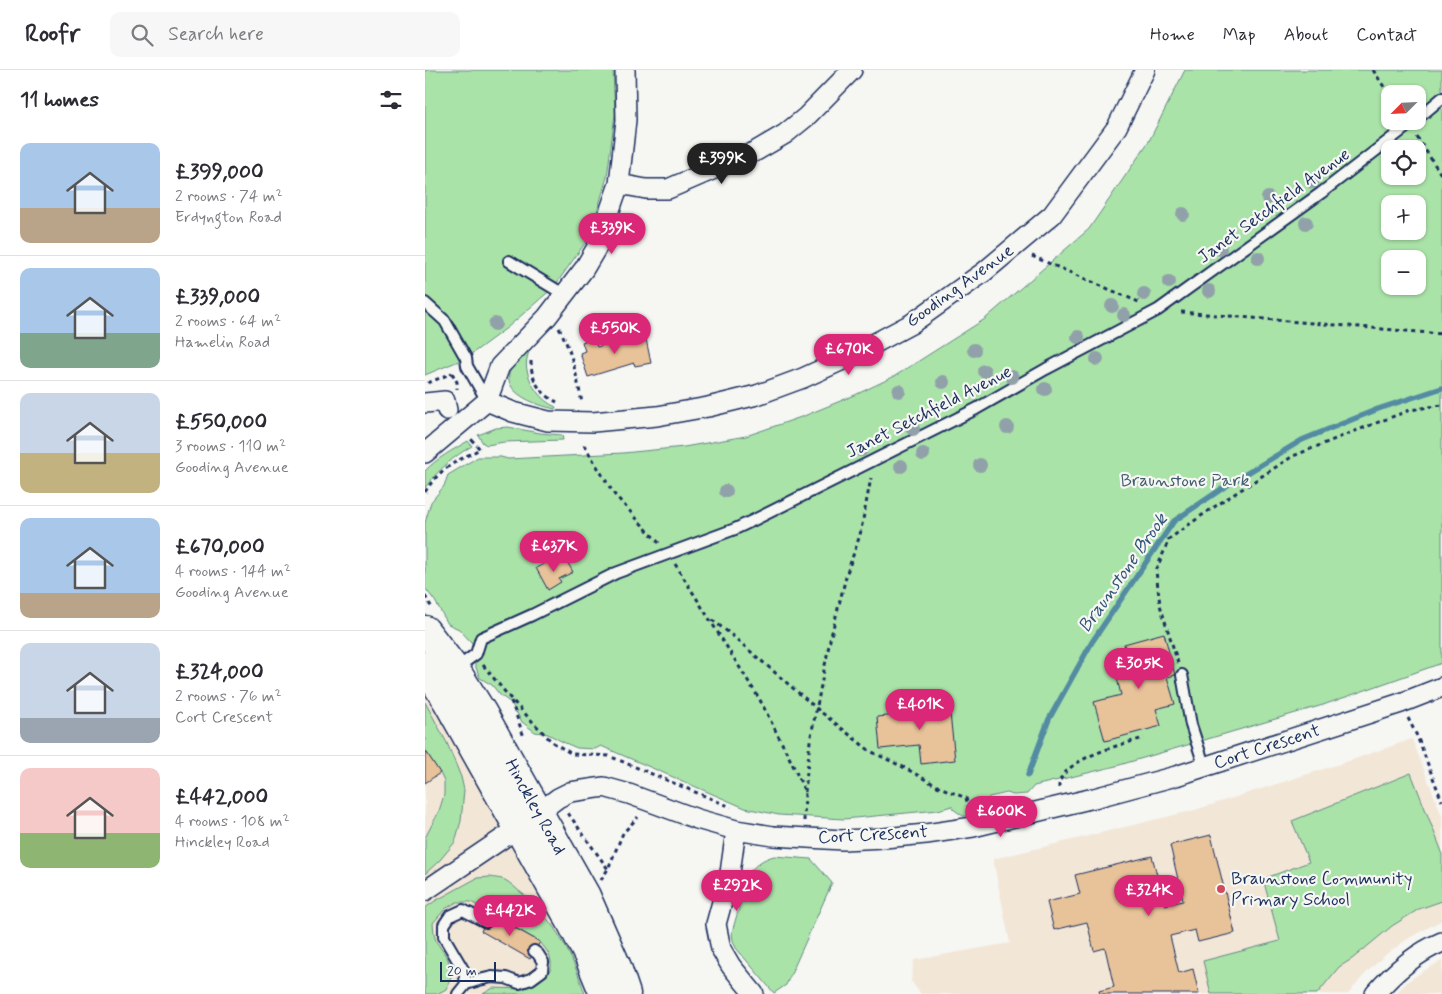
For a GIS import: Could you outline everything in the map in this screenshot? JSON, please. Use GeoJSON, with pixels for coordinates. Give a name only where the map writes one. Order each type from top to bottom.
{"type":"FeatureCollection","features":[{"type":"Feature","properties":{"kind":"main road","name":"Hinckley Road"},"geometry":{"type":"LineString","coordinates":[[429,620],[447,671],[482,712],[586,896],[617,967],[626,994]]}},
{"type":"Feature","properties":{"kind":"main road","name":"Hinckley Road"},"geometry":{"type":"LineString","coordinates":[[538,813],[571,922],[605,994]]}},
{"type":"Feature","properties":{"kind":"street"},"geometry":{"type":"LineString","coordinates":[[425,453],[487,401],[500,366],[547,317],[565,295],[597,247],[619,184],[626,120],[625,70]]}},
{"type":"Feature","properties":{"kind":"street"},"geometry":{"type":"LineString","coordinates":[[619,184],[646,189],[668,189],[755,151],[785,134],[852,70]]}},
{"type":"Feature","properties":{"kind":"street","name":"Gooding Avenue"},"geometry":{"type":"LineString","coordinates":[[487,401],[513,412],[548,421],[593,422],[665,414],[708,407],[757,395],[803,378],[847,358],[911,324],[984,272],[1052,215],[1117,127],[1145,70]]}},
{"type":"Feature","properties":{"kind":"street"},"geometry":{"type":"LineString","coordinates":[[425,403],[445,401],[447,410]]}},
{"type":"Feature","properties":{"kind":"street","name":"Cort Crescent"},"geometry":{"type":"LineString","coordinates":[[425,891],[569,792],[604,787],[629,794],[697,819],[736,830],[773,836],[843,840],[884,838],[973,827],[1062,806],[1205,768],[1401,703],[1442,687]]}},
{"type":"Feature","properties":{"kind":"street"},"geometry":{"type":"LineString","coordinates":[[736,830],[729,873],[716,924],[721,949],[731,966],[754,994]]}},
{"type":"Feature","properties":{"kind":"street"},"geometry":{"type":"LineString","coordinates":[[1375,994],[1387,980],[1427,948],[1442,942]]}},
{"type":"Feature","properties":{"kind":"lane","name":"Janet Setchfield Avenue"},"geometry":{"type":"LineString","coordinates":[[1426,112],[1442,98]]}},
{"type":"Feature","properties":{"kind":"lane","name":"Janet Setchfield Avenue"},"geometry":{"type":"LineString","coordinates":[[447,671],[481,638],[615,573],[735,529],[976,409],[1046,369],[1158,310],[1321,193],[1404,130]]}},
{"type":"Feature","properties":{"kind":"lane"},"geometry":{"type":"LineString","coordinates":[[509,261],[565,295]]}},
{"type":"Feature","properties":{"kind":"lane"},"geometry":{"type":"LineString","coordinates":[[425,303],[445,321],[487,401]]}},
{"type":"Feature","properties":{"kind":"lane"},"geometry":{"type":"LineString","coordinates":[[1182,675],[1191,725],[1205,768]]}},
{"type":"Feature","properties":{"kind":"lane"},"geometry":{"type":"LineString","coordinates":[[466,984],[464,971],[445,937],[444,925],[450,916],[463,910],[485,922]]}},
{"type":"Feature","properties":{"kind":"lane"},"geometry":{"type":"LineString","coordinates":[[458,994],[466,984],[479,980],[506,978],[519,983],[531,979],[542,971],[543,962],[534,951]]}},
{"type":"Feature","properties":{"kind":"path"},"geometry":{"type":"LineString","coordinates":[[1373,70],[1383,85]]}},
{"type":"Feature","properties":{"kind":"path"},"geometry":{"type":"LineString","coordinates":[[1418,130],[1442,176]]}},
{"type":"Feature","properties":{"kind":"path"},"geometry":{"type":"LineString","coordinates":[[1013,248],[1158,310],[1442,334]]}},
{"type":"Feature","properties":{"kind":"path"},"geometry":{"type":"LineString","coordinates":[[547,317],[556,324],[562,334],[575,370],[582,404]]}},
{"type":"Feature","properties":{"kind":"path"},"geometry":{"type":"LineString","coordinates":[[531,358],[531,373],[535,382],[546,395],[561,403]]}},
{"type":"Feature","properties":{"kind":"path"},"geometry":{"type":"LineString","coordinates":[[425,384],[452,373]]}},
{"type":"Feature","properties":{"kind":"path"},"geometry":{"type":"LineString","coordinates":[[1182,675],[1160,605],[1156,571],[1169,539],[1208,511],[1293,456],[1410,410],[1442,404]]}},
{"type":"Feature","properties":{"kind":"path"},"geometry":{"type":"LineString","coordinates":[[584,444],[614,494],[668,554],[710,619],[760,700],[805,792]]}},
{"type":"Feature","properties":{"kind":"path"},"geometry":{"type":"LineString","coordinates":[[803,839],[810,741],[816,708],[830,640],[847,573],[860,535],[875,459]]}},
{"type":"Feature","properties":{"kind":"path"},"geometry":{"type":"LineString","coordinates":[[425,596],[429,604],[429,620]]}},
{"type":"Feature","properties":{"kind":"path"},"geometry":{"type":"LineString","coordinates":[[710,619],[870,751],[937,786],[966,798],[973,827]]}},
{"type":"Feature","properties":{"kind":"path"},"geometry":{"type":"LineString","coordinates":[[447,671],[510,698],[551,742],[572,754],[609,756],[741,812],[736,830]]}},
{"type":"Feature","properties":{"kind":"path"},"geometry":{"type":"LineString","coordinates":[[1401,703],[1417,736],[1442,801]]}},
{"type":"Feature","properties":{"kind":"path"},"geometry":{"type":"LineString","coordinates":[[1062,806],[1059,784],[1062,775],[1067,769],[1101,750],[1144,738]]}},
{"type":"Feature","properties":{"kind":"path"},"geometry":{"type":"LineString","coordinates":[[586,896],[595,891],[608,869],[623,833],[653,803]]}},
{"type":"Feature","properties":{"kind":"path"},"geometry":{"type":"LineString","coordinates":[[538,813],[608,869]]}},
{"type":"Feature","properties":{"kind":"shaded area"},"geometry":{"type":"Polygon","coordinates":[[[425,689],[532,875],[576,967],[584,994],[425,994],[425,689]]]}},
{"type":"Feature","properties":{"kind":"shaded area","name":"Braunstone Community Primary School"},"geometry":{"type":"Polygon","coordinates":[[[1412,739],[1442,816],[1442,920],[1409,938],[1385,955],[1348,994],[921,994],[911,981],[914,960],[1010,943],[993,859],[1195,810],[1412,739]]]}},
{"type":"Feature","properties":{"kind":"shaded area"},"geometry":{"type":"Polygon","coordinates":[[[1442,961],[1442,994],[1395,994],[1408,981],[1442,961]]]}},
{"type":"Feature","properties":{"kind":"green space"},"geometry":{"type":"Polygon","coordinates":[[[425,70],[613,70],[615,114],[607,177],[590,236],[554,287],[508,327],[466,358],[425,375],[425,70]]]}},
{"type":"Feature","properties":{"kind":"green space","name":"Braunstone Park"},"geometry":{"type":"Polygon","coordinates":[[[1185,70],[1442,70],[1442,663],[1323,705],[1116,766],[1034,786],[1027,794],[1013,795],[1007,793],[989,797],[978,815],[963,816],[953,809],[952,806],[938,810],[844,819],[779,815],[745,808],[601,746],[595,749],[577,748],[548,734],[535,732],[522,722],[511,703],[500,695],[492,685],[480,678],[475,665],[472,643],[459,629],[448,624],[425,588],[425,523],[431,502],[444,486],[448,475],[478,457],[501,457],[508,459],[623,453],[684,447],[746,436],[804,416],[895,376],[985,319],[1089,229],[1149,141],[1185,70]]]}},
{"type":"Feature","properties":{"kind":"green space"},"geometry":{"type":"Polygon","coordinates":[[[531,346],[526,367],[528,376],[541,397],[556,407],[555,409],[533,402],[518,394],[512,388],[509,381],[509,374],[513,367],[531,346]]]}},
{"type":"Feature","properties":{"kind":"green space"},"geometry":{"type":"Polygon","coordinates":[[[508,427],[562,435],[563,440],[504,442],[487,445],[483,443],[478,435],[496,428],[508,427]]]}},
{"type":"Feature","properties":{"kind":"green space"},"geometry":{"type":"Polygon","coordinates":[[[468,441],[472,446],[446,464],[425,488],[425,471],[440,458],[468,441]]]}},
{"type":"Feature","properties":{"kind":"green space"},"geometry":{"type":"Polygon","coordinates":[[[425,702],[447,743],[461,777],[464,790],[461,821],[455,842],[425,874],[425,838],[439,811],[444,795],[444,781],[425,750],[425,702]]]}},
{"type":"Feature","properties":{"kind":"green space"},"geometry":{"type":"Polygon","coordinates":[[[1411,773],[1442,852],[1442,901],[1419,909],[1392,926],[1352,959],[1339,967],[1317,994],[1211,994],[1203,961],[1280,941],[1263,879],[1309,862],[1292,821],[1411,773]]]}},
{"type":"Feature","properties":{"kind":"green space"},"geometry":{"type":"Polygon","coordinates":[[[774,856],[811,859],[832,883],[786,985],[774,993],[736,948],[732,932],[749,873],[760,862],[774,856]]]}},
{"type":"Feature","properties":{"kind":"green space"},"geometry":{"type":"Polygon","coordinates":[[[477,878],[503,879],[509,883],[535,905],[554,927],[568,952],[585,994],[483,994],[493,988],[523,989],[544,977],[551,969],[550,957],[540,942],[471,902],[457,902],[445,909],[433,923],[436,941],[448,959],[452,975],[446,989],[437,994],[425,994],[425,908],[477,878]]]}},
{"type":"Feature","properties":{"kind":"building"},"geometry":{"type":"Polygon","coordinates":[[[639,334],[641,339],[646,339],[651,363],[635,366],[634,363],[588,377],[580,353],[585,351],[582,342],[594,338],[597,347],[639,334]]]}},
{"type":"Feature","properties":{"kind":"building"},"geometry":{"type":"Polygon","coordinates":[[[565,558],[573,572],[559,579],[561,582],[548,590],[536,568],[550,561],[551,565],[565,558]]]}},
{"type":"Feature","properties":{"kind":"building"},"geometry":{"type":"Polygon","coordinates":[[[1164,633],[1175,675],[1167,677],[1175,704],[1156,709],[1161,726],[1105,741],[1094,702],[1121,695],[1117,678],[1132,674],[1124,644],[1164,633]]]}},
{"type":"Feature","properties":{"kind":"building"},"geometry":{"type":"Polygon","coordinates":[[[929,700],[930,706],[949,704],[955,760],[921,764],[919,745],[880,749],[877,717],[907,714],[906,703],[929,700]]]}},
{"type":"Feature","properties":{"kind":"building"},"geometry":{"type":"Polygon","coordinates":[[[425,750],[440,773],[425,783],[425,750]]]}},
{"type":"Feature","properties":{"kind":"building"},"geometry":{"type":"Polygon","coordinates":[[[1211,835],[1235,933],[1198,942],[1195,930],[1170,936],[1179,973],[1193,969],[1199,994],[1100,994],[1099,991],[1114,987],[1105,948],[1094,951],[1087,922],[1054,930],[1047,902],[1080,894],[1075,875],[1152,856],[1165,905],[1183,901],[1170,845],[1211,835]]]}},
{"type":"Feature","properties":{"kind":"building"},"geometry":{"type":"Polygon","coordinates":[[[490,914],[540,942],[530,959],[481,931],[490,914]]]}},
{"type":"Feature","properties":{"kind":"waterway","name":"Braunstone Brook"},"geometry":{"type":"LineString","coordinates":[[1028,775],[1049,719],[1092,642],[1174,521],[1226,486],[1302,440],[1378,409],[1442,388]]}},
{"type":"Feature","properties":{"kind":"place","name":"Braunstone Community Primary School"},"geometry":{"type":"Point","coordinates":[1221,889]}}]}
